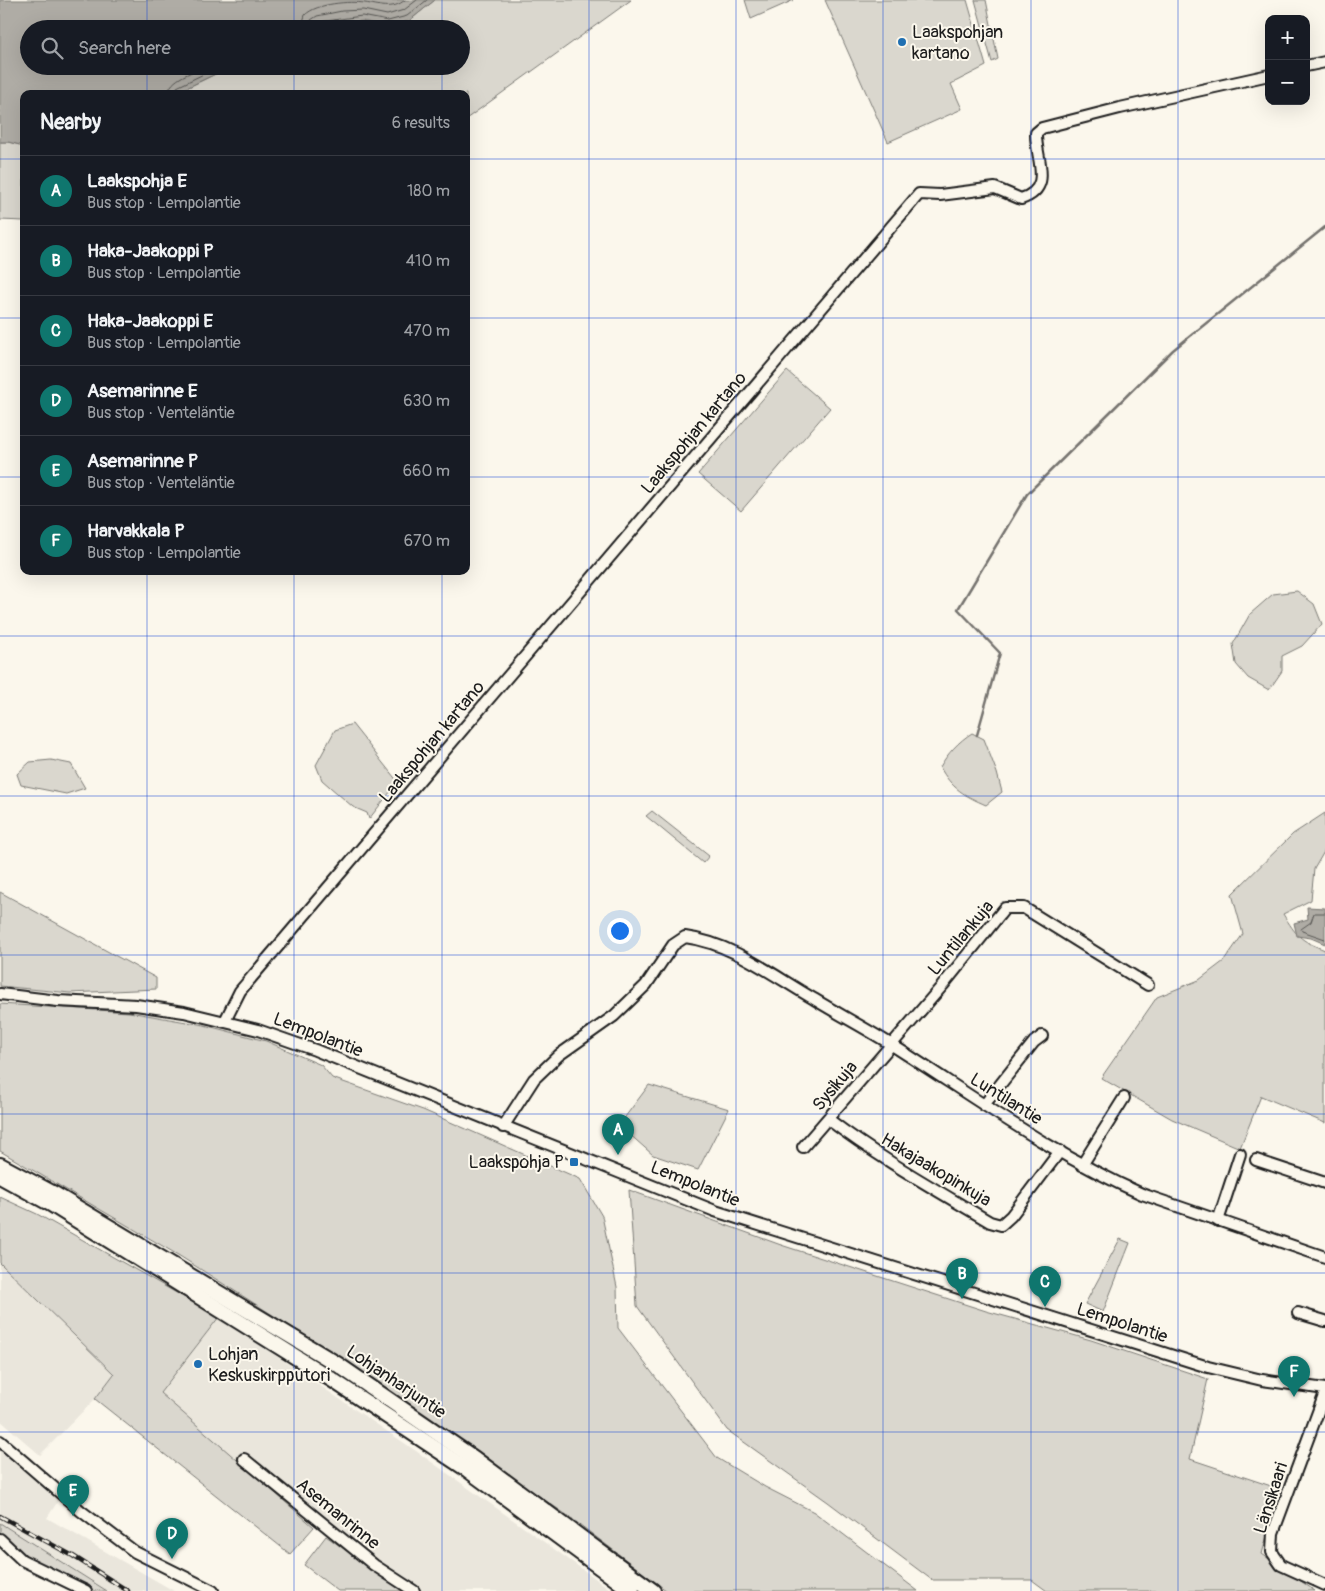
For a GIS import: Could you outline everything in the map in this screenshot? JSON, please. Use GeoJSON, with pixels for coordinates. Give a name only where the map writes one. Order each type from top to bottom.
{"type":"FeatureCollection","features":[{"type":"Feature","properties":{"kind":"highway","name":"Lohjanharjuntie"},"geometry":{"type":"LineString","coordinates":[[0,1164],[56,1195],[337,1364],[475,1459],[653,1591]]}},
{"type":"Feature","properties":{"kind":"highway","name":"Lohjanharjuntie"},"geometry":{"type":"LineString","coordinates":[[0,1176],[51,1204],[339,1384],[468,1470],[632,1591]]}},
{"type":"Feature","properties":{"kind":"street"},"geometry":{"type":"LineString","coordinates":[[1310,65],[1325,62]]}},
{"type":"Feature","properties":{"kind":"street","name":"Laakspohjan kartano"},"geometry":{"type":"LineString","coordinates":[[226,1021],[240,991],[919,194],[940,195],[995,188],[1021,199],[1032,196],[1040,185],[1041,165],[1035,147],[1036,133],[1042,128],[1120,108],[1265,76]]}},
{"type":"Feature","properties":{"kind":"street","name":"Luntilankuja"},"geometry":{"type":"LineString","coordinates":[[891,1045],[944,985],[1005,908],[1024,908],[1148,985]]}},
{"type":"Feature","properties":{"kind":"street","name":"Luntilantie"},"geometry":{"type":"LineString","coordinates":[[503,1127],[534,1079],[559,1055],[614,1016],[646,985],[673,945],[685,937],[697,939],[745,958],[891,1045],[1082,1165],[1142,1194],[1325,1257]]}},
{"type":"Feature","properties":{"kind":"street","name":"Lempolantie"},"geometry":{"type":"LineString","coordinates":[[0,994],[58,1001],[136,1005],[226,1021],[315,1050],[503,1127],[640,1179],[715,1211],[1208,1367],[1262,1380],[1325,1389]]}},
{"type":"Feature","properties":{"kind":"street"},"geometry":{"type":"LineString","coordinates":[[984,1105],[1034,1042],[1042,1036]]}},
{"type":"Feature","properties":{"kind":"street","name":"Sysikuja"},"geometry":{"type":"LineString","coordinates":[[804,1147],[891,1045]]}},
{"type":"Feature","properties":{"kind":"street"},"geometry":{"type":"LineString","coordinates":[[1082,1165],[1124,1098]]}},
{"type":"Feature","properties":{"kind":"street","name":"Hakajaakopinkuja"},"geometry":{"type":"LineString","coordinates":[[828,1119],[854,1139],[911,1176],[990,1222],[1001,1225],[1011,1216],[1060,1152]]}},
{"type":"Feature","properties":{"kind":"street"},"geometry":{"type":"LineString","coordinates":[[1218,1221],[1240,1154]]}},
{"type":"Feature","properties":{"kind":"street"},"geometry":{"type":"LineString","coordinates":[[1256,1160],[1325,1183]]}},
{"type":"Feature","properties":{"kind":"street"},"geometry":{"type":"LineString","coordinates":[[1298,1313],[1325,1321]]}},
{"type":"Feature","properties":{"kind":"street","name":"Länsikaari"},"geometry":{"type":"LineString","coordinates":[[1325,1393],[1273,1533],[1272,1552],[1281,1565],[1325,1585]]}},
{"type":"Feature","properties":{"kind":"street"},"geometry":{"type":"LineString","coordinates":[[1315,1419],[1325,1424]]}},
{"type":"Feature","properties":{"kind":"street"},"geometry":{"type":"LineString","coordinates":[[0,1441],[81,1511],[135,1552],[213,1591]]}},
{"type":"Feature","properties":{"kind":"street","name":"Asemanrinne"},"geometry":{"type":"LineString","coordinates":[[244,1459],[374,1565],[414,1591]]}},
{"type":"Feature","properties":{"kind":"street"},"geometry":{"type":"LineString","coordinates":[[0,1539],[22,1560],[86,1591]]}},
{"type":"Feature","properties":{"kind":"shaded area"},"geometry":{"type":"Polygon","coordinates":[[[435,0],[631,0],[470,116],[470,90],[182,90],[213,75],[470,75],[470,20],[410,20],[435,0]]]}},
{"type":"Feature","properties":{"kind":"shaded area"},"geometry":{"type":"Polygon","coordinates":[[[745,0],[794,0],[751,19],[745,0]]]}},
{"type":"Feature","properties":{"kind":"shaded area"},"geometry":{"type":"Polygon","coordinates":[[[825,0],[967,0],[986,66],[951,84],[962,109],[888,142],[825,0]]]}},
{"type":"Feature","properties":{"kind":"shaded area"},"geometry":{"type":"Polygon","coordinates":[[[975,0],[986,0],[998,59],[992,62],[975,0]]]}},
{"type":"Feature","properties":{"kind":"shaded area"},"geometry":{"type":"Polygon","coordinates":[[[0,142],[8,142],[20,145],[20,221],[0,220],[0,142]]]}},
{"type":"Feature","properties":{"kind":"shaded area"},"geometry":{"type":"Polygon","coordinates":[[[787,371],[830,408],[741,511],[698,474],[787,371]]]}},
{"type":"Feature","properties":{"kind":"shaded area"},"geometry":{"type":"Polygon","coordinates":[[[1297,591],[1314,604],[1322,624],[1302,646],[1282,656],[1282,671],[1269,690],[1248,678],[1236,664],[1233,644],[1250,614],[1273,594],[1297,591]]]}},
{"type":"Feature","properties":{"kind":"shaded area"},"geometry":{"type":"Polygon","coordinates":[[[352,724],[398,782],[369,819],[367,813],[353,807],[322,780],[316,765],[335,730],[352,724]]]}},
{"type":"Feature","properties":{"kind":"shaded area"},"geometry":{"type":"Polygon","coordinates":[[[972,733],[984,739],[1002,792],[986,805],[971,798],[954,786],[940,767],[954,748],[972,733]]]}},
{"type":"Feature","properties":{"kind":"shaded area"},"geometry":{"type":"Polygon","coordinates":[[[51,760],[71,764],[85,788],[66,794],[21,785],[17,774],[30,762],[51,760]]]}},
{"type":"Feature","properties":{"kind":"shaded area"},"geometry":{"type":"Polygon","coordinates":[[[652,811],[709,856],[703,863],[646,816],[652,811]]]}},
{"type":"Feature","properties":{"kind":"shaded area"},"geometry":{"type":"Polygon","coordinates":[[[1325,813],[1325,850],[1314,869],[1311,900],[1283,914],[1292,928],[1304,940],[1325,950],[1325,1123],[1261,1096],[1240,1148],[1172,1119],[1101,1078],[1157,997],[1199,980],[1224,961],[1243,934],[1232,894],[1293,834],[1325,813]]]}},
{"type":"Feature","properties":{"kind":"shaded area"},"geometry":{"type":"Polygon","coordinates":[[[0,892],[156,978],[156,989],[70,993],[0,986],[0,892]]]}},
{"type":"Feature","properties":{"kind":"shaded area"},"geometry":{"type":"Polygon","coordinates":[[[0,1004],[129,1012],[204,1025],[266,1041],[321,1065],[332,1078],[423,1110],[580,1179],[602,1216],[617,1287],[618,1328],[717,1458],[765,1487],[814,1512],[918,1591],[667,1591],[571,1518],[312,1340],[178,1255],[0,1151],[0,1004]]]}},
{"type":"Feature","properties":{"kind":"shaded area"},"geometry":{"type":"Polygon","coordinates":[[[649,1085],[729,1109],[698,1170],[653,1155],[619,1125],[649,1085]]]}},
{"type":"Feature","properties":{"kind":"shaded area"},"geometry":{"type":"Polygon","coordinates":[[[629,1190],[781,1245],[986,1311],[1091,1340],[1208,1379],[1190,1459],[1280,1489],[1262,1554],[1315,1591],[1047,1591],[1032,1580],[932,1580],[828,1502],[727,1430],[637,1306],[629,1190]]]}},
{"type":"Feature","properties":{"kind":"shaded area"},"geometry":{"type":"Polygon","coordinates":[[[0,1197],[37,1214],[219,1317],[160,1393],[314,1527],[290,1554],[95,1399],[114,1374],[0,1263],[0,1197]]]}},
{"type":"Feature","properties":{"kind":"shaded area"},"geometry":{"type":"Polygon","coordinates":[[[1120,1239],[1130,1243],[1103,1312],[1085,1304],[1120,1239]]]}},
{"type":"Feature","properties":{"kind":"shaded area"},"geometry":{"type":"Polygon","coordinates":[[[0,1263],[114,1374],[95,1399],[40,1455],[0,1420],[0,1263]]]}},
{"type":"Feature","properties":{"kind":"shaded area"},"geometry":{"type":"Polygon","coordinates":[[[219,1317],[416,1451],[613,1591],[421,1591],[254,1475],[160,1393],[219,1317]]]}},
{"type":"Feature","properties":{"kind":"shaded area"},"geometry":{"type":"Polygon","coordinates":[[[0,1447],[58,1501],[47,1518],[174,1591],[107,1591],[0,1523],[0,1447]]]}},
{"type":"Feature","properties":{"kind":"shaded area"},"geometry":{"type":"Polygon","coordinates":[[[0,1523],[107,1591],[94,1591],[29,1560],[0,1532],[0,1523]]]}},
{"type":"Feature","properties":{"kind":"shaded area"},"geometry":{"type":"Polygon","coordinates":[[[326,1536],[403,1591],[338,1591],[304,1565],[326,1536]]]}},
{"type":"Feature","properties":{"kind":"water"},"geometry":{"type":"Polygon","coordinates":[[[0,0],[435,0],[410,20],[20,20],[20,75],[213,75],[182,90],[20,90],[20,145],[0,142],[0,0]]]}},
{"type":"Feature","properties":{"kind":"water"},"geometry":{"type":"Polygon","coordinates":[[[1307,907],[1325,908],[1325,944],[1311,938],[1297,936],[1294,923],[1308,919],[1307,907]]]}},
{"type":"Feature","properties":{"kind":"waterway"},"geometry":{"type":"LineString","coordinates":[[977,735],[1000,653],[958,609],[1027,494],[1173,350],[1325,227]]}},
{"type":"Feature","properties":{"kind":"railway"},"geometry":{"type":"LineString","coordinates":[[0,1516],[73,1556],[128,1591]]}},
{"type":"Feature","properties":{"kind":"place","name":"Laakspohjan kartano"},"geometry":{"type":"Point","coordinates":[902,42]}},
{"type":"Feature","properties":{"kind":"place","name":"Laakspohja E"},"geometry":{"type":"Point","coordinates":[618,1155]}},
{"type":"Feature","properties":{"kind":"place","name":"Laakspohja P"},"geometry":{"type":"Point","coordinates":[574,1162]}},
{"type":"Feature","properties":{"kind":"place","name":"Haka-Jaakoppi P"},"geometry":{"type":"Point","coordinates":[962,1299]}},
{"type":"Feature","properties":{"kind":"place","name":"Haka-Jaakoppi E"},"geometry":{"type":"Point","coordinates":[1045,1307]}},
{"type":"Feature","properties":{"kind":"place","name":"Lohjan Keskuskirpputori"},"geometry":{"type":"Point","coordinates":[198,1364]}},
{"type":"Feature","properties":{"kind":"place","name":"Harvakkala P"},"geometry":{"type":"Point","coordinates":[1294,1397]}},
{"type":"Feature","properties":{"kind":"place","name":"Asemarinne P"},"geometry":{"type":"Point","coordinates":[73,1516]}},
{"type":"Feature","properties":{"kind":"place","name":"Asemarinne E"},"geometry":{"type":"Point","coordinates":[172,1559]}}]}
